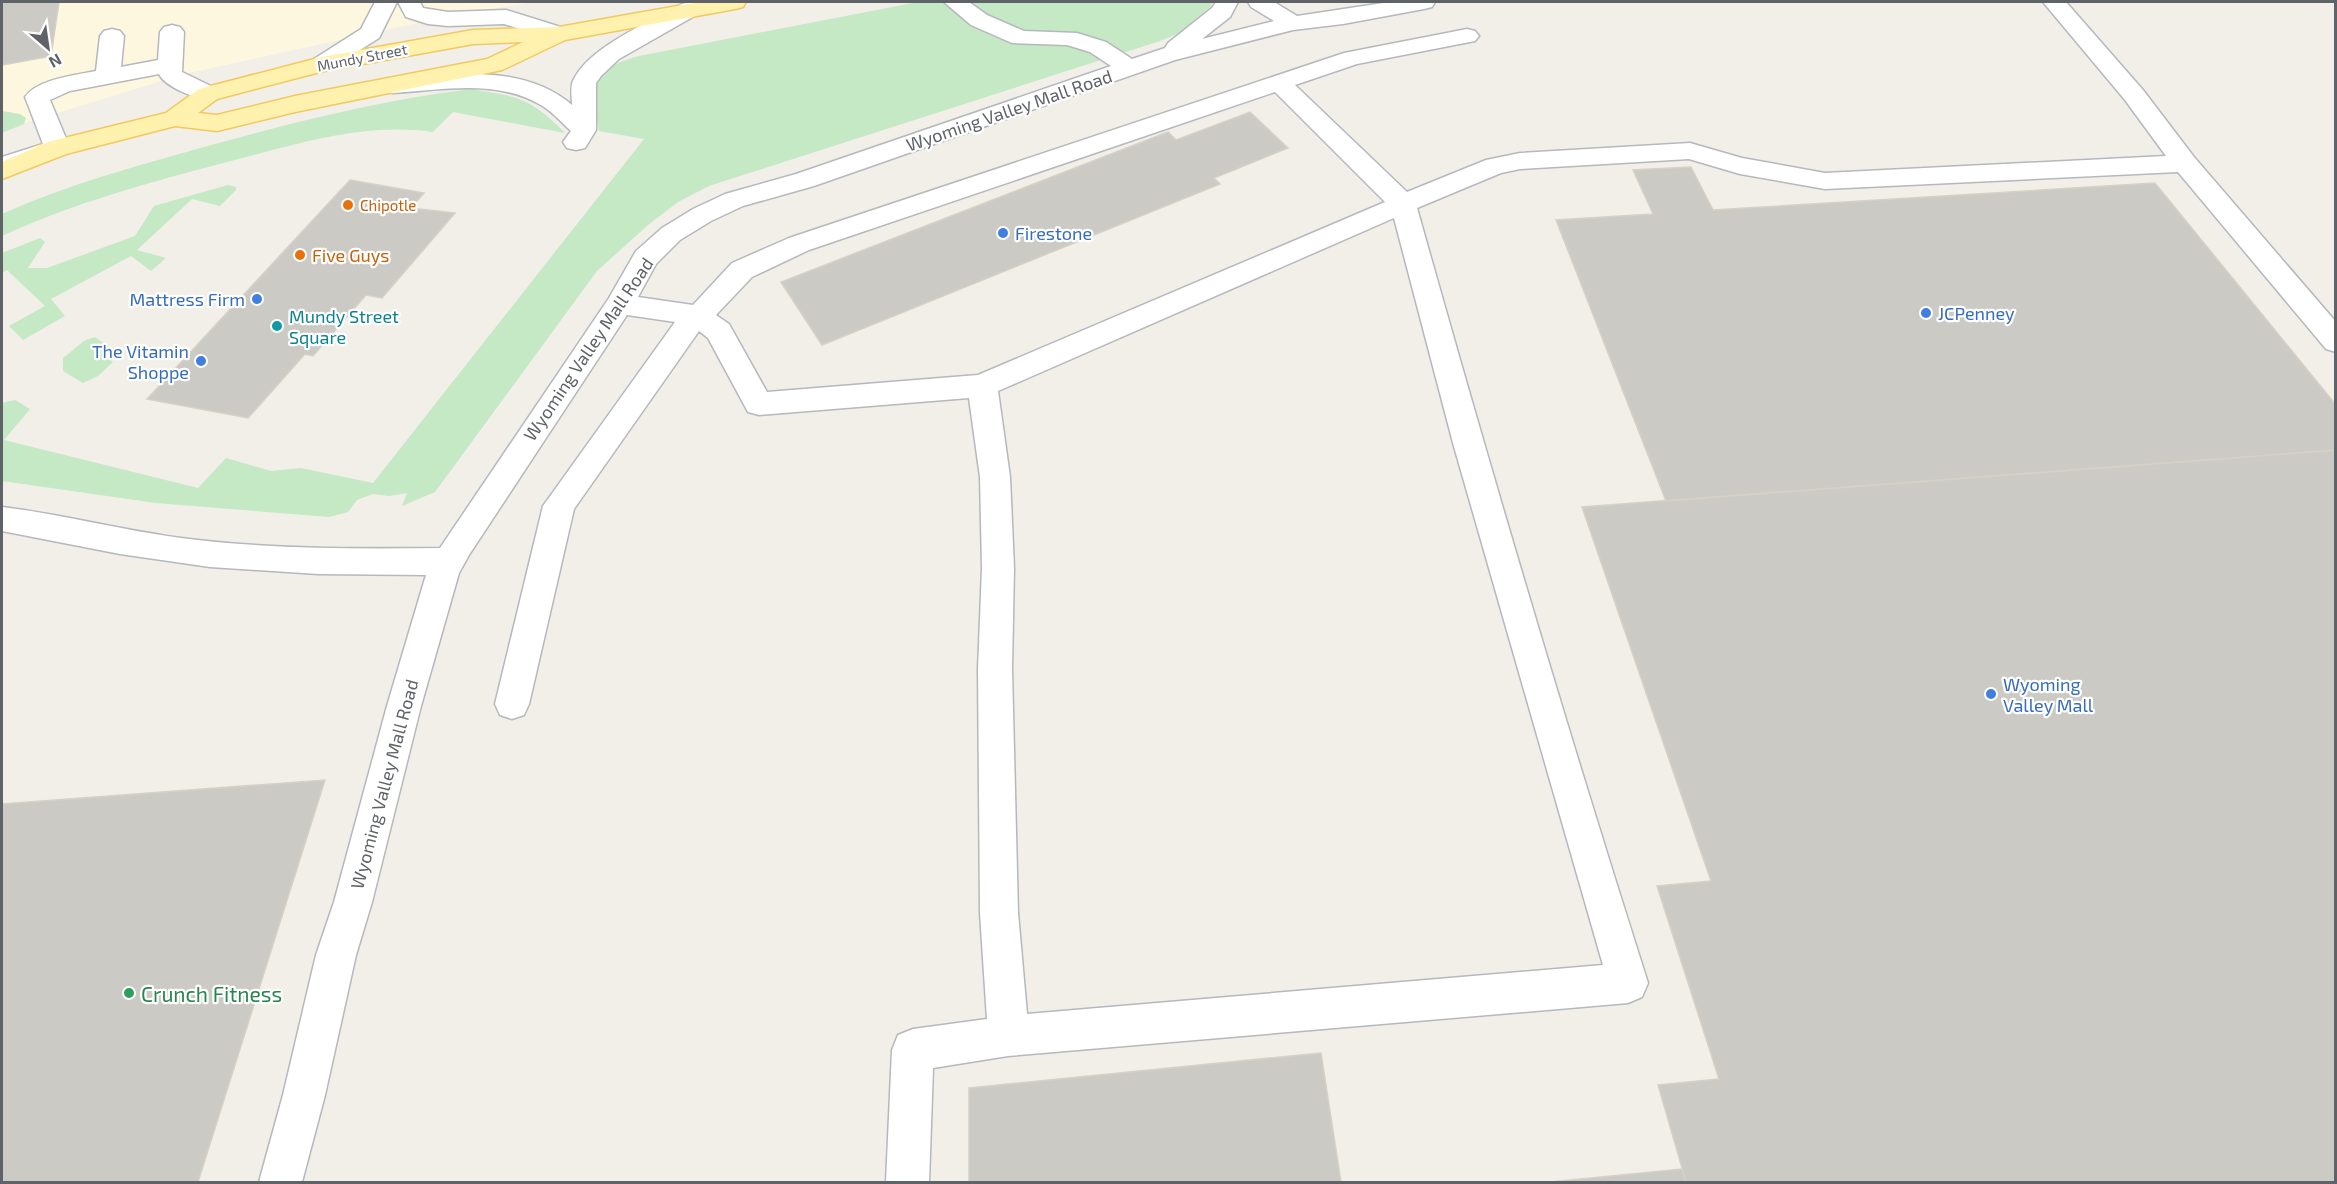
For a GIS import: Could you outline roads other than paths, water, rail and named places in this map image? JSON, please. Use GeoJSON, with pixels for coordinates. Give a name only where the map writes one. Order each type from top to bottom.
{"type":"FeatureCollection","features":[{"type":"Feature","properties":{"kind":"main road","name":"Mundy Street"},"geometry":{"type":"LineString","coordinates":[[175,118],[208,94],[322,64],[472,37],[559,34],[735,2]]}},
{"type":"Feature","properties":{"kind":"main road","name":"Mundy Street"},"geometry":{"type":"LineString","coordinates":[[2,171],[57,148],[175,118],[217,123],[375,87],[494,65],[559,34]]}},
{"type":"Feature","properties":{"kind":"lane"},"geometry":{"type":"LineString","coordinates":[[322,64],[371,33],[386,2]]}},
{"type":"Feature","properties":{"kind":"lane"},"geometry":{"type":"LineString","coordinates":[[409,2],[414,12],[428,17],[506,17],[559,34]]}},
{"type":"Feature","properties":{"kind":"lane"},"geometry":{"type":"LineString","coordinates":[[630,21],[664,2]]}},
{"type":"Feature","properties":{"kind":"lane"},"geometry":{"type":"LineString","coordinates":[[955,2],[979,20],[1020,38],[1069,38],[1098,47],[1130,68]]}},
{"type":"Feature","properties":{"kind":"lane"},"geometry":{"type":"LineString","coordinates":[[1167,55],[1222,12],[1227,2]]}},
{"type":"Feature","properties":{"kind":"lane"},"geometry":{"type":"LineString","coordinates":[[1259,2],[1291,12]]}},
{"type":"Feature","properties":{"kind":"lane","name":"Wyoming Valley Mall Road"},"geometry":{"type":"LineString","coordinates":[[280,1182],[304,1095],[336,955],[353,902],[404,706],[443,573],[470,525],[620,304],[646,258],[671,234],[734,200],[805,180],[1291,12],[1343,17],[1424,2]]}},
{"type":"Feature","properties":{"kind":"lane"},"geometry":{"type":"LineString","coordinates":[[2054,2],[2134,95],[2186,163],[2336,342]]}},
{"type":"Feature","properties":{"kind":"lane"},"geometry":{"type":"LineString","coordinates":[[375,87],[461,81],[502,84],[550,99],[580,136],[584,83],[592,71],[611,54],[690,9]]}},
{"type":"Feature","properties":{"kind":"lane"},"geometry":{"type":"LineString","coordinates":[[172,32],[169,65],[171,76],[208,94]]}},
{"type":"Feature","properties":{"kind":"lane"},"geometry":{"type":"LineString","coordinates":[[108,75],[112,36]]}},
{"type":"Feature","properties":{"kind":"lane"},"geometry":{"type":"LineString","coordinates":[[512,704],[559,506],[695,315],[704,311],[715,301],[742,270],[799,244],[1352,58],[1467,36]]}},
{"type":"Feature","properties":{"kind":"lane"},"geometry":{"type":"LineString","coordinates":[[2,166],[57,148],[37,97],[63,85],[169,65]]}},
{"type":"Feature","properties":{"kind":"lane"},"geometry":{"type":"LineString","coordinates":[[907,1182],[913,1050],[1008,1036],[1628,982],[1586,848],[1468,443],[1403,204],[1279,83]]}},
{"type":"Feature","properties":{"kind":"lane"},"geometry":{"type":"LineString","coordinates":[[620,304],[695,315],[719,331],[759,404],[982,386],[1403,204],[1495,166],[1520,161],[1690,151],[1740,166],[1825,181],[2186,163]]}},
{"type":"Feature","properties":{"kind":"lane"},"geometry":{"type":"LineString","coordinates":[[982,386],[995,477],[998,568],[995,669],[999,913],[1008,1036]]}},
{"type":"Feature","properties":{"kind":"lane"},"geometry":{"type":"LineString","coordinates":[[2,519],[133,543],[239,557],[369,562],[449,561]]}},
{"type":"Feature","properties":{"kind":"place","name":"Chipotle"},"geometry":{"type":"Point","coordinates":[348,205]}},
{"type":"Feature","properties":{"kind":"place","name":"Firestone"},"geometry":{"type":"Point","coordinates":[1003,233]}},
{"type":"Feature","properties":{"kind":"place","name":"Five Guys"},"geometry":{"type":"Point","coordinates":[300,255]}},
{"type":"Feature","properties":{"kind":"place","name":"Mattress Firm"},"geometry":{"type":"Point","coordinates":[257,299]}},
{"type":"Feature","properties":{"kind":"place","name":"JCPenney"},"geometry":{"type":"Point","coordinates":[1926,313]}},
{"type":"Feature","properties":{"kind":"place","name":"Mundy Street Square"},"geometry":{"type":"Point","coordinates":[277,326]}},
{"type":"Feature","properties":{"kind":"place","name":"The Vitamin Shoppe"},"geometry":{"type":"Point","coordinates":[201,361]}},
{"type":"Feature","properties":{"kind":"place","name":"Wyoming Valley Mall"},"geometry":{"type":"Point","coordinates":[1991,694]}},
{"type":"Feature","properties":{"kind":"place","name":"Crunch Fitness"},"geometry":{"type":"Point","coordinates":[129,993]}}]}
